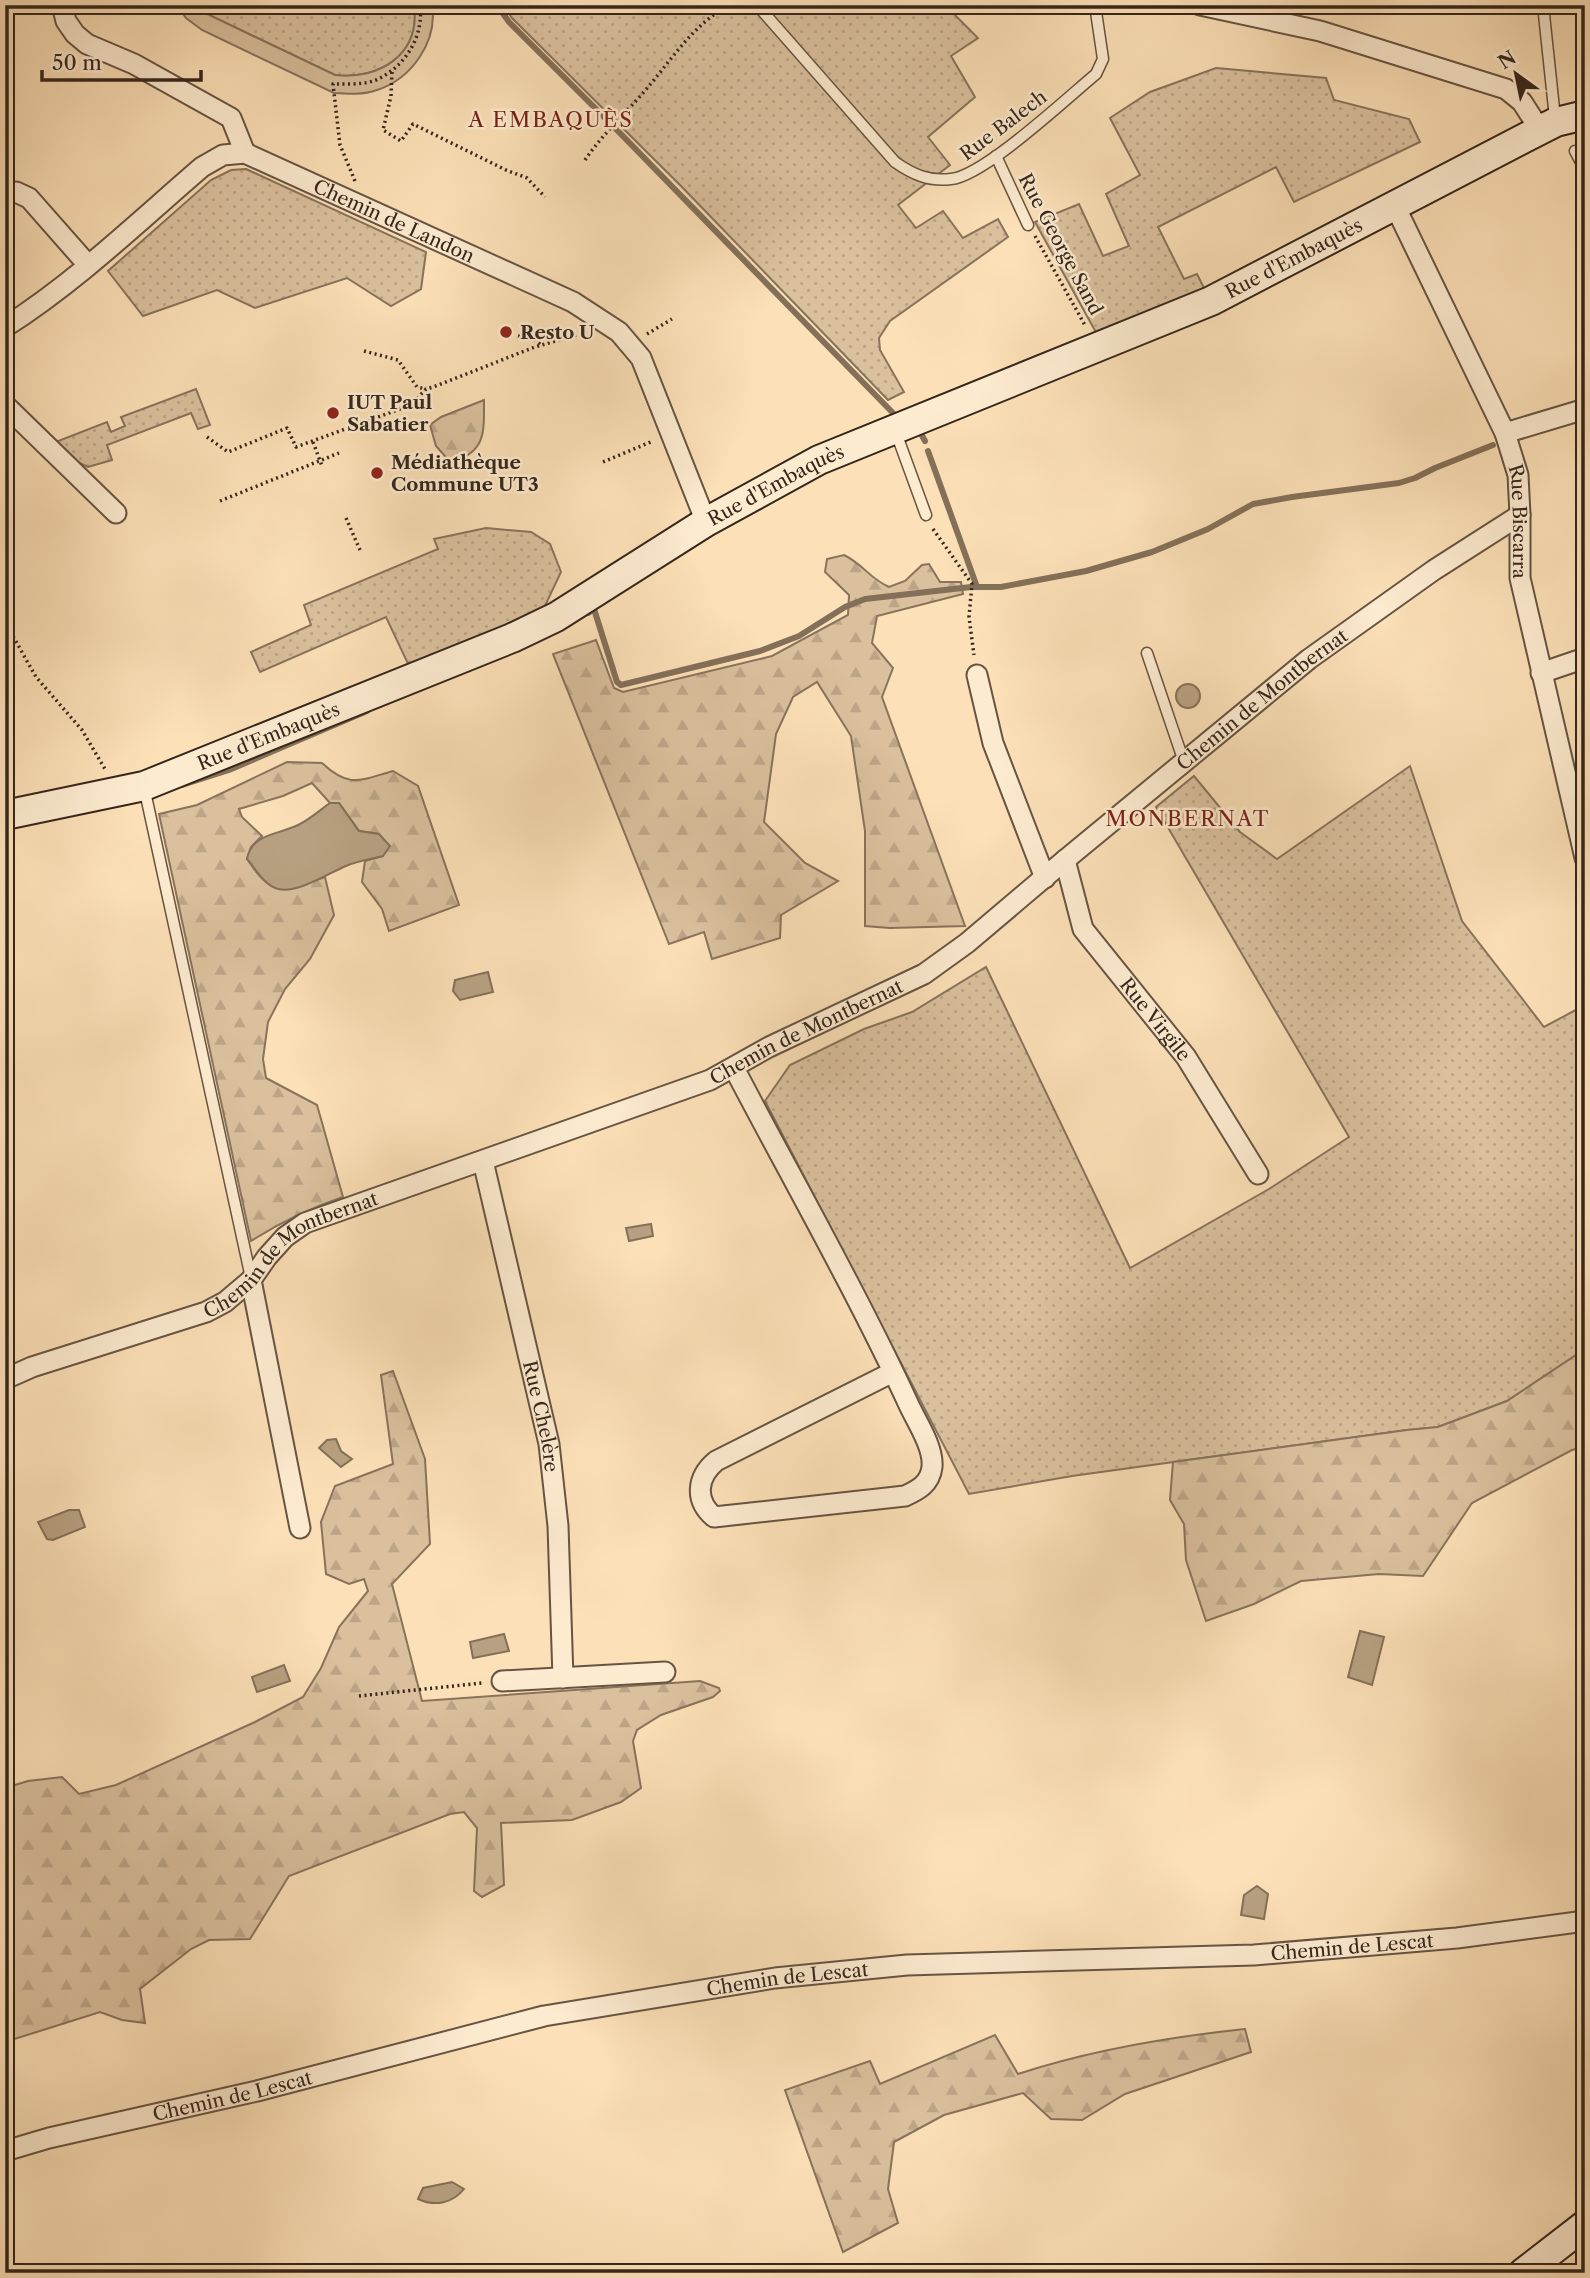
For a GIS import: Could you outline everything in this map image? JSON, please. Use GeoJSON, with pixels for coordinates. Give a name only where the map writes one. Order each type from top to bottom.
{"type":"FeatureCollection","features":[{"type":"Feature","properties":{"kind":"street"},"geometry":{"type":"LineString","coordinates":[[5,327],[33,309],[88,265],[202,167],[223,155],[244,153],[231,118],[134,64],[87,44],[75,34],[66,21],[62,5]]}},
{"type":"Feature","properties":{"kind":"street"},"geometry":{"type":"LineString","coordinates":[[1200,5],[1320,31],[1506,89],[1548,126]]}},
{"type":"Feature","properties":{"kind":"street","name":"Rue d'Embaquès"},"geometry":{"type":"LineString","coordinates":[[5,815],[131,789],[512,638],[556,617],[706,522],[819,460],[1211,301],[1548,126],[1585,115]]}},
{"type":"Feature","properties":{"kind":"street","name":"Chemin de Landon"},"geometry":{"type":"LineString","coordinates":[[244,153],[573,302],[620,332],[641,358],[706,522]]}},
{"type":"Feature","properties":{"kind":"street"},"geometry":{"type":"LineString","coordinates":[[5,196],[16,192],[29,198],[88,265]]}},
{"type":"Feature","properties":{"kind":"street","name":"Rue Biscarra"},"geometry":{"type":"LineString","coordinates":[[1394,204],[1504,433],[1518,475],[1521,578],[1585,858]]}},
{"type":"Feature","properties":{"kind":"street"},"geometry":{"type":"LineString","coordinates":[[5,405],[116,513]]}},
{"type":"Feature","properties":{"kind":"street"},"geometry":{"type":"LineString","coordinates":[[1504,433],[1585,409]]}},
{"type":"Feature","properties":{"kind":"street","name":"Chemin de Montbernat"},"geometry":{"type":"LineString","coordinates":[[5,1379],[32,1367],[206,1312],[225,1302],[251,1280],[285,1237],[305,1223],[710,1080],[769,1047],[924,974],[967,943],[1309,659],[1434,570],[1520,515]]}},
{"type":"Feature","properties":{"kind":"street"},"geometry":{"type":"LineString","coordinates":[[1541,673],[1585,658]]}},
{"type":"Feature","properties":{"kind":"street"},"geometry":{"type":"LineString","coordinates":[[977,675],[993,743],[1045,878]]}},
{"type":"Feature","properties":{"kind":"street","name":"Rue Virgile"},"geometry":{"type":"LineString","coordinates":[[1065,860],[1083,929],[1186,1057],[1258,1174]]}},
{"type":"Feature","properties":{"kind":"street"},"geometry":{"type":"LineString","coordinates":[[734,1068],[893,1372],[929,1449],[932,1466],[921,1489],[905,1496],[714,1517],[707,1511],[701,1500],[701,1479],[716,1461],[893,1372]]}},
{"type":"Feature","properties":{"kind":"street","name":"Rue Chelère"},"geometry":{"type":"LineString","coordinates":[[484,1161],[549,1444],[558,1526],[563,1678]]}},
{"type":"Feature","properties":{"kind":"street"},"geometry":{"type":"LineString","coordinates":[[251,1280],[300,1528]]}},
{"type":"Feature","properties":{"kind":"street"},"geometry":{"type":"LineString","coordinates":[[502,1681],[665,1672]]}},
{"type":"Feature","properties":{"kind":"street","name":"Chemin de Lescat"},"geometry":{"type":"LineString","coordinates":[[5,2151],[50,2138],[245,2094],[544,2016],[775,1978],[907,1965],[1254,1955],[1457,1938],[1585,1921]]}},
{"type":"Feature","properties":{"kind":"street"},"geometry":{"type":"LineString","coordinates":[[1523,2273],[1585,2225]]}},
{"type":"Feature","properties":{"kind":"lane","name":"Rue Balech"},"geometry":{"type":"LineString","coordinates":[[757,5],[895,162],[923,178],[952,179],[964,176],[996,156],[1096,74],[1103,59],[1095,5]]}},
{"type":"Feature","properties":{"kind":"lane"},"geometry":{"type":"LineString","coordinates":[[1543,5],[1548,126]]}},
{"type":"Feature","properties":{"kind":"lane"},"geometry":{"type":"LineString","coordinates":[[1575,151],[1585,170]]}},
{"type":"Feature","properties":{"kind":"lane","name":"Rue George Sand"},"geometry":{"type":"LineString","coordinates":[[996,156],[1028,225]]}},
{"type":"Feature","properties":{"kind":"lane"},"geometry":{"type":"LineString","coordinates":[[895,429],[926,515]]}},
{"type":"Feature","properties":{"kind":"lane"},"geometry":{"type":"LineString","coordinates":[[1147,653],[1184,762]]}},
{"type":"Feature","properties":{"kind":"lane"},"geometry":{"type":"LineString","coordinates":[[131,789],[251,1280]]}},
{"type":"Feature","properties":{"kind":"path"},"geometry":{"type":"LineString","coordinates":[[368,209],[340,145],[332,84],[374,81],[391,71],[408,54],[418,36],[420,5]]}},
{"type":"Feature","properties":{"kind":"path"},"geometry":{"type":"LineString","coordinates":[[585,160],[598,140],[641,95],[680,48],[707,21],[730,5]]}},
{"type":"Feature","properties":{"kind":"path"},"geometry":{"type":"LineString","coordinates":[[391,71],[391,96],[383,130],[388,135],[401,141],[413,124],[527,178],[545,197]]}},
{"type":"Feature","properties":{"kind":"path","name":"Rue George Sand"},"geometry":{"type":"LineString","coordinates":[[1028,225],[1097,347]]}},
{"type":"Feature","properties":{"kind":"path"},"geometry":{"type":"LineString","coordinates":[[646,334],[672,319]]}},
{"type":"Feature","properties":{"kind":"path"},"geometry":{"type":"LineString","coordinates":[[518,336],[535,340],[541,345]]}},
{"type":"Feature","properties":{"kind":"path"},"geometry":{"type":"LineString","coordinates":[[207,437],[228,452],[287,428],[296,447],[411,405],[426,389],[535,346]]}},
{"type":"Feature","properties":{"kind":"path"},"geometry":{"type":"LineString","coordinates":[[364,351],[398,360],[417,387],[426,389]]}},
{"type":"Feature","properties":{"kind":"path"},"geometry":{"type":"LineString","coordinates":[[312,441],[321,463]]}},
{"type":"Feature","properties":{"kind":"path"},"geometry":{"type":"LineString","coordinates":[[603,462],[650,442]]}},
{"type":"Feature","properties":{"kind":"path"},"geometry":{"type":"LineString","coordinates":[[220,501],[321,463],[339,453]]}},
{"type":"Feature","properties":{"kind":"path"},"geometry":{"type":"LineString","coordinates":[[926,515],[974,590],[969,617],[977,675]]}},
{"type":"Feature","properties":{"kind":"path"},"geometry":{"type":"LineString","coordinates":[[346,518],[360,550]]}},
{"type":"Feature","properties":{"kind":"path"},"geometry":{"type":"LineString","coordinates":[[5,622],[36,677],[131,789]]}},
{"type":"Feature","properties":{"kind":"path"},"geometry":{"type":"LineString","coordinates":[[359,1696],[502,1681]]}},
{"type":"Feature","properties":{"kind":"green space"},"geometry":{"type":"Polygon","coordinates":[[[177,5],[198,5],[205,13],[335,75],[367,73],[394,61],[411,38],[414,5],[432,5],[433,19],[426,45],[411,68],[401,77],[372,92],[345,94],[334,93],[202,30],[186,18],[177,5]]]}},
{"type":"Feature","properties":{"kind":"green space"},"geometry":{"type":"Polygon","coordinates":[[[198,5],[414,5],[414,23],[411,38],[394,61],[367,73],[335,75],[205,13],[198,5]]]}},
{"type":"Feature","properties":{"kind":"green space"},"geometry":{"type":"Polygon","coordinates":[[[503,5],[945,5],[978,38],[951,56],[975,97],[928,137],[950,165],[898,205],[916,228],[943,211],[963,238],[998,219],[1008,237],[890,321],[879,338],[880,350],[904,392],[888,400],[681,186],[512,18],[503,5]]]}},
{"type":"Feature","properties":{"kind":"green space"},"geometry":{"type":"Polygon","coordinates":[[[1216,68],[1326,78],[1334,100],[1409,119],[1420,142],[1294,202],[1276,167],[1158,227],[1184,279],[1197,274],[1206,292],[1098,336],[1035,222],[1079,204],[1103,256],[1129,246],[1106,194],[1140,175],[1110,118],[1150,92],[1216,68]]]}},
{"type":"Feature","properties":{"kind":"green space"},"geometry":{"type":"Polygon","coordinates":[[[246,169],[426,252],[421,289],[391,306],[347,278],[255,308],[217,290],[143,316],[108,271],[211,180],[231,170],[246,169]]]}},
{"type":"Feature","properties":{"kind":"green space"},"geometry":{"type":"Polygon","coordinates":[[[196,389],[210,425],[198,429],[191,413],[107,445],[112,460],[88,467],[69,458],[53,443],[107,422],[111,432],[125,426],[121,417],[196,389]]]}},
{"type":"Feature","properties":{"kind":"green space"},"geometry":{"type":"Polygon","coordinates":[[[484,400],[481,440],[471,453],[451,463],[436,446],[430,425],[441,417],[484,400]]]}},
{"type":"Feature","properties":{"kind":"green space"},"geometry":{"type":"Polygon","coordinates":[[[486,528],[531,532],[550,544],[561,572],[544,608],[410,668],[386,617],[260,672],[251,652],[311,625],[304,605],[438,549],[434,539],[486,528]]]}},
{"type":"Feature","properties":{"kind":"green space"},"geometry":{"type":"Polygon","coordinates":[[[844,555],[889,587],[905,581],[922,565],[929,564],[940,582],[961,582],[963,594],[877,616],[872,643],[893,668],[882,697],[965,926],[865,926],[865,831],[851,736],[817,682],[793,697],[776,734],[764,822],[805,863],[838,881],[781,915],[780,938],[712,959],[704,932],[669,944],[553,654],[596,640],[614,688],[623,692],[772,656],[848,615],[849,595],[825,572],[827,559],[844,555]]]}},
{"type":"Feature","properties":{"kind":"green space"},"geometry":{"type":"Polygon","coordinates":[[[287,762],[322,763],[340,776],[356,780],[393,771],[418,786],[459,905],[389,931],[382,909],[362,882],[365,861],[383,856],[379,834],[359,831],[339,803],[330,803],[312,783],[283,796],[239,809],[242,817],[262,836],[251,847],[247,859],[265,881],[273,886],[289,888],[325,877],[334,915],[310,959],[285,989],[268,1022],[263,1059],[266,1078],[317,1105],[343,1197],[296,1216],[251,1241],[159,814],[197,805],[287,762]]]}},
{"type":"Feature","properties":{"kind":"green space"},"geometry":{"type":"Polygon","coordinates":[[[1410,766],[1462,921],[1544,1027],[1585,1005],[1585,1349],[1507,1401],[1438,1427],[1072,1476],[969,1494],[765,1101],[790,1065],[864,1029],[912,1012],[986,967],[1130,1268],[1269,1189],[1349,1137],[1156,807],[1194,776],[1240,832],[1277,859],[1410,766]]]}},
{"type":"Feature","properties":{"kind":"green space"},"geometry":{"type":"Polygon","coordinates":[[[1585,1349],[1585,1447],[1572,1450],[1472,1503],[1423,1576],[1379,1574],[1301,1581],[1254,1604],[1206,1621],[1186,1560],[1184,1524],[1170,1500],[1173,1462],[1438,1427],[1507,1401],[1585,1349]]]}},
{"type":"Feature","properties":{"kind":"green space"},"geometry":{"type":"Polygon","coordinates":[[[393,1371],[425,1459],[430,1544],[392,1584],[422,1701],[700,1681],[719,1688],[720,1691],[713,1697],[661,1715],[637,1730],[633,1741],[641,1788],[621,1802],[572,1820],[501,1823],[504,1885],[482,1897],[474,1891],[477,1828],[464,1812],[450,1814],[289,1876],[250,1939],[209,1940],[191,1949],[140,1989],[145,2023],[122,2020],[100,2012],[5,2042],[5,1788],[28,1781],[62,1777],[79,1794],[116,1785],[255,1722],[303,1697],[321,1668],[339,1627],[368,1591],[364,1579],[349,1584],[326,1574],[321,1522],[335,1486],[393,1464],[381,1375],[393,1371]]]}},
{"type":"Feature","properties":{"kind":"green space"},"geometry":{"type":"Polygon","coordinates":[[[1245,2029],[1251,2052],[1125,2094],[1082,2120],[1051,2119],[1023,2093],[944,2115],[894,2142],[888,2189],[898,2223],[843,2252],[785,2090],[870,2061],[880,2084],[995,2035],[1018,2074],[1130,2045],[1245,2029]]]}},
{"type":"Feature","properties":{"kind":"shaded area"},"geometry":{"type":"Polygon","coordinates":[[[1188,684],[1196,688],[1200,696],[1196,704],[1188,708],[1180,704],[1176,696],[1180,688],[1188,684]]]}},
{"type":"Feature","properties":{"kind":"shaded area"},"geometry":{"type":"Polygon","coordinates":[[[330,803],[339,803],[359,831],[379,834],[390,846],[383,856],[350,864],[313,882],[286,890],[269,884],[247,859],[254,844],[260,839],[302,823],[330,803]]]}},
{"type":"Feature","properties":{"kind":"shaded area"},"geometry":{"type":"Polygon","coordinates":[[[488,972],[493,992],[460,1000],[453,991],[455,980],[488,972]]]}},
{"type":"Feature","properties":{"kind":"shaded area"},"geometry":{"type":"Polygon","coordinates":[[[651,1224],[653,1236],[629,1241],[626,1228],[651,1224]]]}},
{"type":"Feature","properties":{"kind":"shaded area"},"geometry":{"type":"Polygon","coordinates":[[[336,1439],[341,1451],[352,1459],[341,1467],[319,1448],[327,1440],[336,1439]]]}},
{"type":"Feature","properties":{"kind":"shaded area"},"geometry":{"type":"Polygon","coordinates":[[[69,1510],[79,1510],[85,1527],[53,1540],[47,1539],[38,1522],[69,1510]]]}},
{"type":"Feature","properties":{"kind":"shaded area"},"geometry":{"type":"Polygon","coordinates":[[[1360,1631],[1384,1637],[1372,1685],[1348,1677],[1360,1631]]]}},
{"type":"Feature","properties":{"kind":"shaded area"},"geometry":{"type":"Polygon","coordinates":[[[504,1634],[509,1651],[473,1658],[470,1642],[504,1634]]]}},
{"type":"Feature","properties":{"kind":"shaded area"},"geometry":{"type":"Polygon","coordinates":[[[284,1665],[290,1681],[257,1692],[252,1677],[284,1665]]]}},
{"type":"Feature","properties":{"kind":"shaded area"},"geometry":{"type":"Polygon","coordinates":[[[1257,1886],[1268,1894],[1264,1919],[1241,1915],[1244,1895],[1257,1886]]]}},
{"type":"Feature","properties":{"kind":"shaded area"},"geometry":{"type":"Polygon","coordinates":[[[452,2182],[464,2189],[455,2198],[437,2203],[418,2199],[423,2188],[452,2182]]]}},
{"type":"Feature","properties":{"kind":"waterway"},"geometry":{"type":"LineString","coordinates":[[497,5],[509,22],[609,122]]}},
{"type":"Feature","properties":{"kind":"waterway"},"geometry":{"type":"LineString","coordinates":[[616,129],[893,413]]}},
{"type":"Feature","properties":{"kind":"waterway"},"geometry":{"type":"LineString","coordinates":[[919,430],[925,441]]}},
{"type":"Feature","properties":{"kind":"waterway"},"geometry":{"type":"LineString","coordinates":[[588,613],[594,609],[617,682],[621,685],[760,651],[799,636],[845,607],[865,599],[971,587],[1001,587],[1086,571],[1152,552],[1208,529],[1253,504],[1399,483],[1493,445]]}},
{"type":"Feature","properties":{"kind":"waterway"},"geometry":{"type":"LineString","coordinates":[[928,451],[977,587]]}},
{"type":"Feature","properties":{"kind":"waterway"},"geometry":{"type":"LineString","coordinates":[[182,785],[229,770],[367,711]]}},
{"type":"Feature","properties":{"kind":"place","name":"Resto U"},"geometry":{"type":"Point","coordinates":[506,332]}},
{"type":"Feature","properties":{"kind":"place","name":"IUT Paul Sabatier"},"geometry":{"type":"Point","coordinates":[333,413]}},
{"type":"Feature","properties":{"kind":"place","name":"Médiathèque Commune UT3"},"geometry":{"type":"Point","coordinates":[377,473]}},
{"type":"Feature","properties":{"kind":"district","name":"A EMBAQUÈS"},"geometry":{"type":"Point","coordinates":[551,120]}},
{"type":"Feature","properties":{"kind":"district","name":"MONBERNAT"},"geometry":{"type":"Point","coordinates":[1188,819]}}]}
